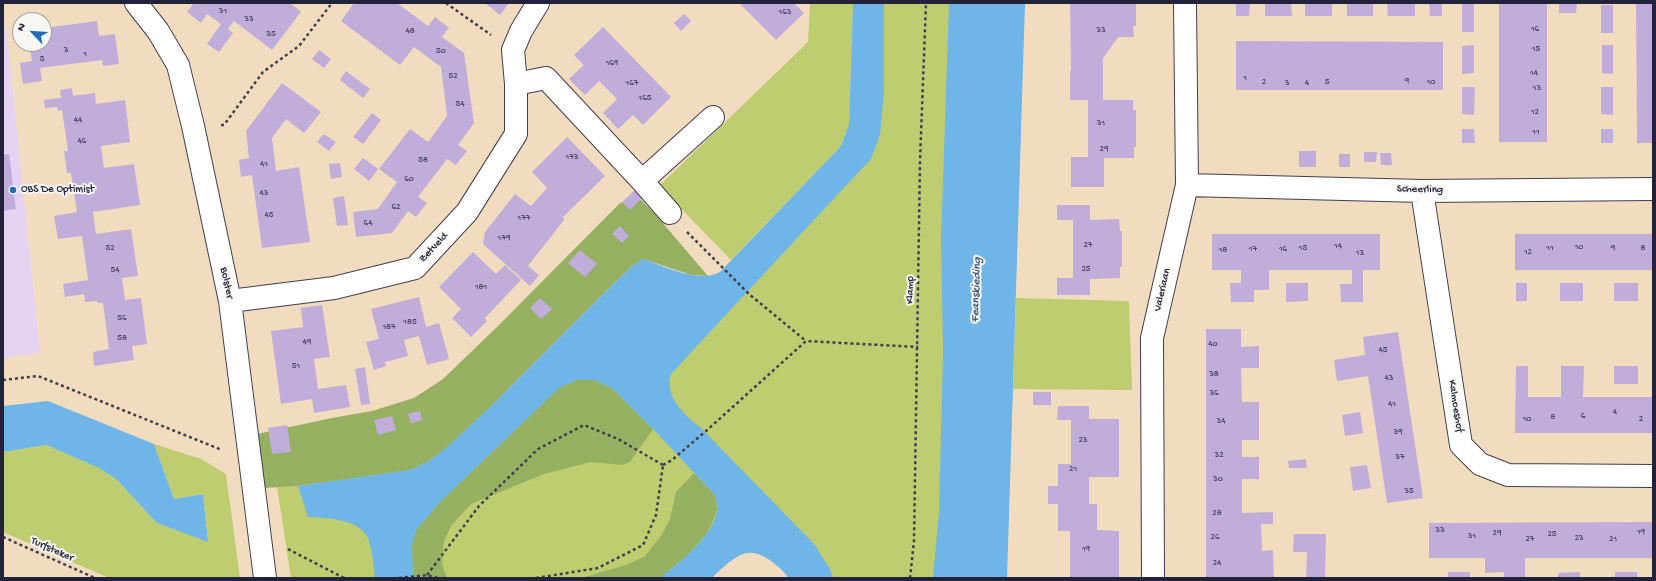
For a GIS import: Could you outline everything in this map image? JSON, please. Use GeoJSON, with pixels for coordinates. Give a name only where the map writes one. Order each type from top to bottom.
{"type":"FeatureCollection","features":[{"type":"Feature","properties":{"kind":"street","name":"Bolster"},"geometry":{"type":"LineString","coordinates":[[136,3],[158,31],[178,65],[193,126],[230,300],[265,578]]}},
{"type":"Feature","properties":{"kind":"street","name":"Zetveld"},"geometry":{"type":"LineString","coordinates":[[230,300],[334,288],[415,268],[467,212],[516,134],[516,84],[513,50],[521,31],[538,3]]}},
{"type":"Feature","properties":{"kind":"street","name":"Valeriaan"},"geometry":{"type":"LineString","coordinates":[[1153,578],[1152,338],[1187,185],[1185,3]]}},
{"type":"Feature","properties":{"kind":"street"},"geometry":{"type":"LineString","coordinates":[[516,84],[546,78],[670,213]]}},
{"type":"Feature","properties":{"kind":"street"},"geometry":{"type":"LineString","coordinates":[[642,181],[713,117]]}},
{"type":"Feature","properties":{"kind":"street","name":"Scheerling"},"geometry":{"type":"LineString","coordinates":[[1187,185],[1422,191],[1653,189]]}},
{"type":"Feature","properties":{"kind":"street","name":"Kalmoeshof"},"geometry":{"type":"LineString","coordinates":[[1422,191],[1461,445],[1480,464],[1508,475],[1653,476]]}},
{"type":"Feature","properties":{"kind":"path"},"geometry":{"type":"LineString","coordinates":[[193,126],[224,125],[263,72],[299,46],[332,3]]}},
{"type":"Feature","properties":{"kind":"path"},"geometry":{"type":"LineString","coordinates":[[446,3],[513,50]]}},
{"type":"Feature","properties":{"kind":"path","name":"Klamp"},"geometry":{"type":"LineString","coordinates":[[910,578],[914,541],[920,161],[926,3]]}},
{"type":"Feature","properties":{"kind":"path"},"geometry":{"type":"LineString","coordinates":[[708,253],[749,294],[806,341],[918,347]]}},
{"type":"Feature","properties":{"kind":"path"},"geometry":{"type":"LineString","coordinates":[[663,465],[672,460],[706,431],[806,341]]}},
{"type":"Feature","properties":{"kind":"path"},"geometry":{"type":"LineString","coordinates":[[3,380],[38,376],[250,461]]}},
{"type":"Feature","properties":{"kind":"path"},"geometry":{"type":"LineString","coordinates":[[427,575],[479,506],[516,470],[538,449],[584,425],[618,439],[663,465]]}},
{"type":"Feature","properties":{"kind":"path"},"geometry":{"type":"LineString","coordinates":[[536,578],[598,568],[643,545],[656,515],[663,465]]}},
{"type":"Feature","properties":{"kind":"path"},"geometry":{"type":"LineString","coordinates":[[259,534],[344,578]]}},
{"type":"Feature","properties":{"kind":"path","name":"Turfsteker"},"geometry":{"type":"LineString","coordinates":[[3,537],[95,578]]}},
{"type":"Feature","properties":{"kind":"path"},"geometry":{"type":"LineString","coordinates":[[399,578],[427,575],[437,578]]}},
{"type":"Feature","properties":{"kind":"shaded area","name":"OBS De Optimist"},"geometry":{"type":"Polygon","coordinates":[[[6,26],[40,353],[3,358],[3,27],[6,26]]]}},
{"type":"Feature","properties":{"kind":"green space"},"geometry":{"type":"Polygon","coordinates":[[[810,3],[853,3],[849,124],[841,146],[731,260],[659,186],[808,42],[810,3]]]}},
{"type":"Feature","properties":{"kind":"green space"},"geometry":{"type":"Polygon","coordinates":[[[862,3],[955,3],[941,578],[814,578],[753,522],[689,578],[291,578],[277,487],[298,486],[300,490],[719,288],[858,145],[862,3]]]}},
{"type":"Feature","properties":{"kind":"green space"},"geometry":{"type":"Polygon","coordinates":[[[640,199],[655,214],[708,276],[691,275],[643,259],[632,266],[489,408],[448,446],[429,461],[410,470],[298,486],[264,488],[257,434],[372,411],[414,398],[443,379],[497,327],[620,203],[640,199]]]}},
{"type":"Feature","properties":{"kind":"green space"},"geometry":{"type":"Polygon","coordinates":[[[1016,298],[1129,301],[1132,390],[1013,389],[1016,298]]]}},
{"type":"Feature","properties":{"kind":"green space"},"geometry":{"type":"Polygon","coordinates":[[[577,380],[595,380],[613,389],[653,429],[630,462],[622,465],[591,462],[544,474],[471,504],[451,526],[444,541],[442,564],[447,578],[413,578],[412,545],[416,530],[441,501],[559,388],[577,380]]]}},
{"type":"Feature","properties":{"kind":"green space"},"geometry":{"type":"Polygon","coordinates":[[[154,444],[201,459],[226,474],[240,578],[109,578],[3,532],[3,452],[46,445],[99,468],[116,479],[157,523],[208,541],[203,494],[174,499],[154,444]]]}},
{"type":"Feature","properties":{"kind":"green space"},"geometry":{"type":"Polygon","coordinates":[[[694,473],[715,495],[717,509],[706,534],[689,554],[660,578],[581,578],[626,565],[644,557],[661,536],[670,519],[676,492],[694,473]]]}},
{"type":"Feature","properties":{"kind":"water"},"geometry":{"type":"Polygon","coordinates":[[[853,3],[884,3],[884,91],[880,135],[871,159],[671,374],[670,382],[670,390],[682,411],[700,427],[815,545],[831,571],[833,578],[789,578],[781,569],[765,557],[759,554],[747,553],[742,554],[728,563],[712,578],[660,578],[686,556],[711,528],[717,508],[715,495],[613,389],[595,380],[577,380],[559,388],[441,501],[416,530],[412,545],[413,578],[375,578],[371,547],[368,538],[363,531],[357,526],[341,520],[308,517],[298,486],[410,470],[429,461],[448,446],[489,408],[632,266],[643,259],[682,273],[692,275],[712,275],[720,272],[841,146],[849,124],[853,3]]]}},
{"type":"Feature","properties":{"kind":"water","name":"Feanskieding"},"geometry":{"type":"Polygon","coordinates":[[[949,3],[1025,3],[1007,578],[933,578],[939,513],[943,352],[941,239],[949,3]]]}},
{"type":"Feature","properties":{"kind":"water"},"geometry":{"type":"Polygon","coordinates":[[[48,401],[154,444],[174,499],[203,494],[208,542],[157,523],[116,479],[99,468],[46,445],[3,452],[3,406],[48,401]]]}},
{"type":"Feature","properties":{"kind":"building"},"geometry":{"type":"Polygon","coordinates":[[[192,3],[290,3],[301,12],[272,50],[234,21],[228,29],[233,33],[219,52],[207,44],[221,24],[207,14],[201,23],[187,12],[193,4],[192,3]]]}},
{"type":"Feature","properties":{"kind":"building"},"geometry":{"type":"Polygon","coordinates":[[[354,3],[397,3],[428,26],[435,17],[449,28],[442,37],[464,53],[474,123],[458,145],[467,151],[456,165],[447,159],[418,197],[427,203],[416,217],[408,211],[392,233],[356,237],[353,212],[378,209],[397,182],[379,169],[410,129],[428,142],[447,116],[441,67],[414,47],[400,65],[341,21],[354,3]]]}},
{"type":"Feature","properties":{"kind":"building"},"geometry":{"type":"Polygon","coordinates":[[[485,3],[509,3],[500,15],[485,3]]]}},
{"type":"Feature","properties":{"kind":"building"},"geometry":{"type":"Polygon","coordinates":[[[739,3],[794,3],[804,13],[776,40],[739,3]]]}},
{"type":"Feature","properties":{"kind":"building"},"geometry":{"type":"Polygon","coordinates":[[[1070,3],[1136,3],[1136,26],[1133,26],[1134,37],[1118,37],[1103,58],[1103,100],[1133,100],[1133,110],[1136,110],[1136,147],[1134,147],[1134,158],[1104,158],[1104,187],[1071,187],[1071,157],[1088,157],[1088,100],[1070,100],[1070,3]]]}},
{"type":"Feature","properties":{"kind":"building"},"geometry":{"type":"Polygon","coordinates":[[[1236,3],[1250,3],[1249,16],[1236,16],[1236,3]]]}},
{"type":"Feature","properties":{"kind":"building"},"geometry":{"type":"Polygon","coordinates":[[[1265,3],[1291,3],[1292,16],[1265,16],[1265,3]]]}},
{"type":"Feature","properties":{"kind":"building"},"geometry":{"type":"Polygon","coordinates":[[[1305,3],[1332,3],[1332,16],[1305,16],[1305,3]]]}},
{"type":"Feature","properties":{"kind":"building"},"geometry":{"type":"Polygon","coordinates":[[[1347,3],[1373,3],[1373,16],[1347,16],[1347,3]]]}},
{"type":"Feature","properties":{"kind":"building"},"geometry":{"type":"Polygon","coordinates":[[[1387,3],[1415,3],[1415,16],[1388,16],[1387,3]]]}},
{"type":"Feature","properties":{"kind":"building"},"geometry":{"type":"Polygon","coordinates":[[[1429,3],[1442,3],[1442,16],[1430,16],[1429,3]]]}},
{"type":"Feature","properties":{"kind":"building"},"geometry":{"type":"Polygon","coordinates":[[[1499,3],[1547,3],[1547,142],[1499,142],[1499,3]]]}},
{"type":"Feature","properties":{"kind":"building"},"geometry":{"type":"Polygon","coordinates":[[[1559,3],[1577,3],[1576,13],[1559,13],[1559,3]]]}},
{"type":"Feature","properties":{"kind":"building"},"geometry":{"type":"Polygon","coordinates":[[[1636,3],[1653,3],[1653,143],[1637,143],[1636,3]]]}},
{"type":"Feature","properties":{"kind":"building"},"geometry":{"type":"Polygon","coordinates":[[[1462,4],[1474,4],[1474,32],[1462,32],[1462,4]]]}},
{"type":"Feature","properties":{"kind":"building"},"geometry":{"type":"Polygon","coordinates":[[[1601,5],[1613,5],[1613,33],[1601,33],[1601,5]]]}},
{"type":"Feature","properties":{"kind":"building"},"geometry":{"type":"Polygon","coordinates":[[[684,14],[691,21],[681,31],[674,23],[684,14]]]}},
{"type":"Feature","properties":{"kind":"building"},"geometry":{"type":"Polygon","coordinates":[[[97,21],[99,36],[115,34],[119,64],[103,66],[102,60],[40,68],[42,81],[23,84],[20,63],[32,61],[30,52],[52,52],[52,27],[97,21]]]}},
{"type":"Feature","properties":{"kind":"building"},"geometry":{"type":"Polygon","coordinates":[[[603,27],[671,97],[643,125],[633,115],[618,129],[603,113],[617,99],[599,81],[585,95],[569,79],[584,65],[574,55],[603,27]]]}},
{"type":"Feature","properties":{"kind":"building"},"geometry":{"type":"Polygon","coordinates":[[[1236,41],[1443,42],[1443,90],[1236,90],[1236,41]]]}},
{"type":"Feature","properties":{"kind":"building"},"geometry":{"type":"Polygon","coordinates":[[[1474,45],[1474,73],[1462,74],[1462,46],[1474,45]]]}},
{"type":"Feature","properties":{"kind":"building"},"geometry":{"type":"Polygon","coordinates":[[[1602,45],[1613,45],[1613,74],[1602,73],[1602,45]]]}},
{"type":"Feature","properties":{"kind":"building"},"geometry":{"type":"Polygon","coordinates":[[[319,50],[331,59],[324,68],[312,59],[319,50]]]}},
{"type":"Feature","properties":{"kind":"building"},"geometry":{"type":"Polygon","coordinates":[[[346,71],[370,89],[363,98],[340,80],[346,71]]]}},
{"type":"Feature","properties":{"kind":"building"},"geometry":{"type":"Polygon","coordinates":[[[282,83],[321,112],[304,133],[286,119],[272,138],[276,171],[299,167],[310,242],[262,248],[252,175],[241,177],[239,160],[249,158],[246,131],[282,83]]]}},
{"type":"Feature","properties":{"kind":"building"},"geometry":{"type":"Polygon","coordinates":[[[1462,87],[1475,87],[1474,115],[1462,114],[1462,87]]]}},
{"type":"Feature","properties":{"kind":"building"},"geometry":{"type":"Polygon","coordinates":[[[1601,87],[1613,87],[1613,115],[1601,114],[1601,87]]]}},
{"type":"Feature","properties":{"kind":"building"},"geometry":{"type":"Polygon","coordinates":[[[72,88],[73,96],[95,93],[96,104],[125,100],[130,142],[101,146],[104,168],[134,164],[140,205],[93,212],[96,234],[131,229],[138,276],[122,278],[125,300],[141,298],[147,344],[132,346],[134,360],[94,366],[93,352],[109,349],[103,303],[98,303],[97,301],[85,302],[84,294],[65,297],[63,284],[88,280],[82,236],[58,239],[54,216],[77,212],[71,173],[67,173],[64,151],[68,151],[62,110],[58,111],[57,107],[45,108],[44,100],[61,98],[60,90],[72,88]]]}},
{"type":"Feature","properties":{"kind":"building"},"geometry":{"type":"Polygon","coordinates":[[[372,113],[381,120],[363,144],[353,137],[372,113]]]}},
{"type":"Feature","properties":{"kind":"building"},"geometry":{"type":"Polygon","coordinates":[[[1462,129],[1474,129],[1475,143],[1462,143],[1462,129]]]}},
{"type":"Feature","properties":{"kind":"building"},"geometry":{"type":"Polygon","coordinates":[[[1601,129],[1613,129],[1613,143],[1601,143],[1601,129]]]}},
{"type":"Feature","properties":{"kind":"building"},"geometry":{"type":"Polygon","coordinates":[[[324,134],[336,142],[329,151],[317,142],[324,134]]]}},
{"type":"Feature","properties":{"kind":"building"},"geometry":{"type":"Polygon","coordinates":[[[567,137],[605,176],[563,217],[564,220],[528,266],[539,275],[530,286],[483,244],[485,232],[515,194],[531,206],[547,188],[532,172],[567,137]]]}},
{"type":"Feature","properties":{"kind":"building"},"geometry":{"type":"Polygon","coordinates":[[[1299,151],[1316,151],[1316,167],[1299,167],[1299,151]]]}},
{"type":"Feature","properties":{"kind":"building"},"geometry":{"type":"Polygon","coordinates":[[[1364,152],[1377,152],[1376,162],[1364,162],[1364,152]]]}},
{"type":"Feature","properties":{"kind":"building"},"geometry":{"type":"Polygon","coordinates":[[[1380,153],[1391,153],[1392,165],[1381,165],[1380,153]]]}},
{"type":"Feature","properties":{"kind":"building"},"geometry":{"type":"Polygon","coordinates":[[[9,154],[16,209],[3,211],[3,155],[9,154]]]}},
{"type":"Feature","properties":{"kind":"building"},"geometry":{"type":"Polygon","coordinates":[[[1339,154],[1350,154],[1350,167],[1339,167],[1339,154]]]}},
{"type":"Feature","properties":{"kind":"building"},"geometry":{"type":"Polygon","coordinates":[[[363,158],[378,169],[369,181],[354,169],[363,158]]]}},
{"type":"Feature","properties":{"kind":"building"},"geometry":{"type":"Polygon","coordinates":[[[340,163],[342,177],[331,179],[329,164],[340,163]]]}},
{"type":"Feature","properties":{"kind":"building"},"geometry":{"type":"Polygon","coordinates":[[[635,190],[642,198],[630,210],[622,202],[635,190]]]}},
{"type":"Feature","properties":{"kind":"building"},"geometry":{"type":"Polygon","coordinates":[[[344,196],[348,225],[337,226],[333,198],[344,196]]]}},
{"type":"Feature","properties":{"kind":"building"},"geometry":{"type":"Polygon","coordinates":[[[1057,205],[1090,205],[1090,220],[1119,219],[1120,231],[1122,231],[1122,267],[1120,267],[1120,278],[1090,279],[1090,295],[1057,295],[1057,278],[1073,278],[1073,220],[1057,220],[1057,205]]]}},
{"type":"Feature","properties":{"kind":"building"},"geometry":{"type":"Polygon","coordinates":[[[620,226],[629,236],[622,243],[612,234],[620,226]]]}},
{"type":"Feature","properties":{"kind":"building"},"geometry":{"type":"Polygon","coordinates":[[[1212,234],[1380,234],[1380,270],[1363,270],[1363,302],[1341,302],[1340,284],[1352,284],[1352,270],[1269,270],[1269,290],[1254,290],[1254,302],[1231,302],[1230,283],[1241,283],[1241,270],[1212,270],[1212,234]]]}},
{"type":"Feature","properties":{"kind":"building"},"geometry":{"type":"Polygon","coordinates":[[[1515,234],[1653,234],[1653,270],[1515,270],[1515,234]]]}},
{"type":"Feature","properties":{"kind":"building"},"geometry":{"type":"Polygon","coordinates":[[[580,250],[597,264],[585,277],[568,263],[580,250]]]}},
{"type":"Feature","properties":{"kind":"building"},"geometry":{"type":"Polygon","coordinates":[[[473,252],[496,274],[505,265],[521,280],[485,318],[487,321],[471,337],[452,318],[461,309],[439,287],[473,252]]]}},
{"type":"Feature","properties":{"kind":"building"},"geometry":{"type":"Polygon","coordinates":[[[1286,283],[1308,283],[1308,301],[1286,302],[1286,283]]]}},
{"type":"Feature","properties":{"kind":"building"},"geometry":{"type":"Polygon","coordinates":[[[1516,283],[1527,283],[1527,301],[1516,301],[1516,283]]]}},
{"type":"Feature","properties":{"kind":"building"},"geometry":{"type":"Polygon","coordinates":[[[1560,283],[1583,283],[1583,301],[1560,301],[1560,283]]]}},
{"type":"Feature","properties":{"kind":"building"},"geometry":{"type":"Polygon","coordinates":[[[1614,283],[1638,283],[1638,301],[1614,301],[1614,283]]]}},
{"type":"Feature","properties":{"kind":"building"},"geometry":{"type":"Polygon","coordinates":[[[419,297],[426,327],[439,323],[449,359],[427,365],[419,336],[404,340],[408,356],[385,362],[386,366],[374,370],[366,342],[379,339],[371,309],[419,297]]]}},
{"type":"Feature","properties":{"kind":"building"},"geometry":{"type":"Polygon","coordinates":[[[540,298],[552,309],[541,319],[530,308],[540,298]]]}},
{"type":"Feature","properties":{"kind":"building"},"geometry":{"type":"Polygon","coordinates":[[[322,305],[330,357],[314,359],[318,389],[346,385],[350,407],[314,413],[312,399],[281,404],[271,331],[303,327],[301,308],[322,305]]]}},
{"type":"Feature","properties":{"kind":"building"},"geometry":{"type":"Polygon","coordinates":[[[1206,329],[1241,329],[1241,347],[1259,346],[1259,368],[1241,368],[1242,402],[1259,402],[1259,440],[1242,440],[1242,457],[1259,457],[1259,479],[1242,479],[1242,513],[1273,512],[1273,524],[1261,524],[1262,551],[1273,550],[1274,578],[1206,578],[1206,329]]]}},
{"type":"Feature","properties":{"kind":"building"},"geometry":{"type":"Polygon","coordinates":[[[1398,332],[1423,498],[1387,503],[1368,376],[1337,381],[1334,360],[1365,355],[1363,337],[1398,332]]]}},
{"type":"Feature","properties":{"kind":"building"},"geometry":{"type":"Polygon","coordinates":[[[1516,366],[1528,366],[1528,397],[1561,397],[1561,366],[1584,366],[1583,397],[1653,397],[1653,433],[1515,433],[1516,366]]]}},
{"type":"Feature","properties":{"kind":"building"},"geometry":{"type":"Polygon","coordinates":[[[1614,366],[1638,366],[1638,384],[1614,384],[1614,366]]]}},
{"type":"Feature","properties":{"kind":"building"},"geometry":{"type":"Polygon","coordinates":[[[365,367],[370,404],[361,405],[355,369],[365,367]]]}},
{"type":"Feature","properties":{"kind":"building"},"geometry":{"type":"Polygon","coordinates":[[[1033,392],[1051,392],[1051,405],[1033,405],[1033,392]]]}},
{"type":"Feature","properties":{"kind":"building"},"geometry":{"type":"Polygon","coordinates":[[[1058,406],[1089,406],[1089,419],[1119,419],[1119,477],[1089,477],[1089,504],[1097,504],[1097,530],[1119,531],[1119,578],[1070,578],[1070,531],[1058,531],[1058,504],[1048,504],[1048,486],[1058,486],[1058,464],[1071,464],[1071,420],[1057,420],[1058,406]]]}},
{"type":"Feature","properties":{"kind":"building"},"geometry":{"type":"Polygon","coordinates":[[[420,411],[422,420],[411,423],[408,414],[420,411]]]}},
{"type":"Feature","properties":{"kind":"building"},"geometry":{"type":"Polygon","coordinates":[[[1360,412],[1363,433],[1345,436],[1342,415],[1360,412]]]}},
{"type":"Feature","properties":{"kind":"building"},"geometry":{"type":"Polygon","coordinates":[[[392,416],[396,430],[378,435],[374,420],[392,416]]]}},
{"type":"Feature","properties":{"kind":"building"},"geometry":{"type":"Polygon","coordinates":[[[287,425],[291,452],[272,454],[268,428],[287,425]]]}},
{"type":"Feature","properties":{"kind":"building"},"geometry":{"type":"Polygon","coordinates":[[[1306,459],[1307,468],[1289,468],[1288,461],[1306,459]]]}},
{"type":"Feature","properties":{"kind":"building"},"geometry":{"type":"Polygon","coordinates":[[[1367,465],[1371,488],[1353,491],[1350,467],[1367,465]]]}},
{"type":"Feature","properties":{"kind":"building"},"geometry":{"type":"Polygon","coordinates":[[[1653,522],[1653,558],[1525,558],[1525,578],[1504,578],[1504,572],[1485,573],[1485,558],[1429,558],[1429,523],[1653,522]]]}},
{"type":"Feature","properties":{"kind":"building"},"geometry":{"type":"Polygon","coordinates":[[[1294,534],[1326,534],[1325,578],[1306,578],[1307,552],[1293,552],[1294,534]]]}},
{"type":"Feature","properties":{"kind":"building"},"geometry":{"type":"Polygon","coordinates":[[[1448,572],[1470,572],[1470,578],[1448,578],[1448,572]]]}},
{"type":"Feature","properties":{"kind":"building"},"geometry":{"type":"Polygon","coordinates":[[[1580,572],[1580,578],[1558,578],[1558,573],[1580,572]]]}},
{"type":"Feature","properties":{"kind":"building"},"geometry":{"type":"Polygon","coordinates":[[[1615,572],[1637,572],[1637,578],[1615,578],[1615,572]]]}},
{"type":"Feature","properties":{"kind":"place","name":"OBS De Optimist"},"geometry":{"type":"Point","coordinates":[13,190]}}]}
